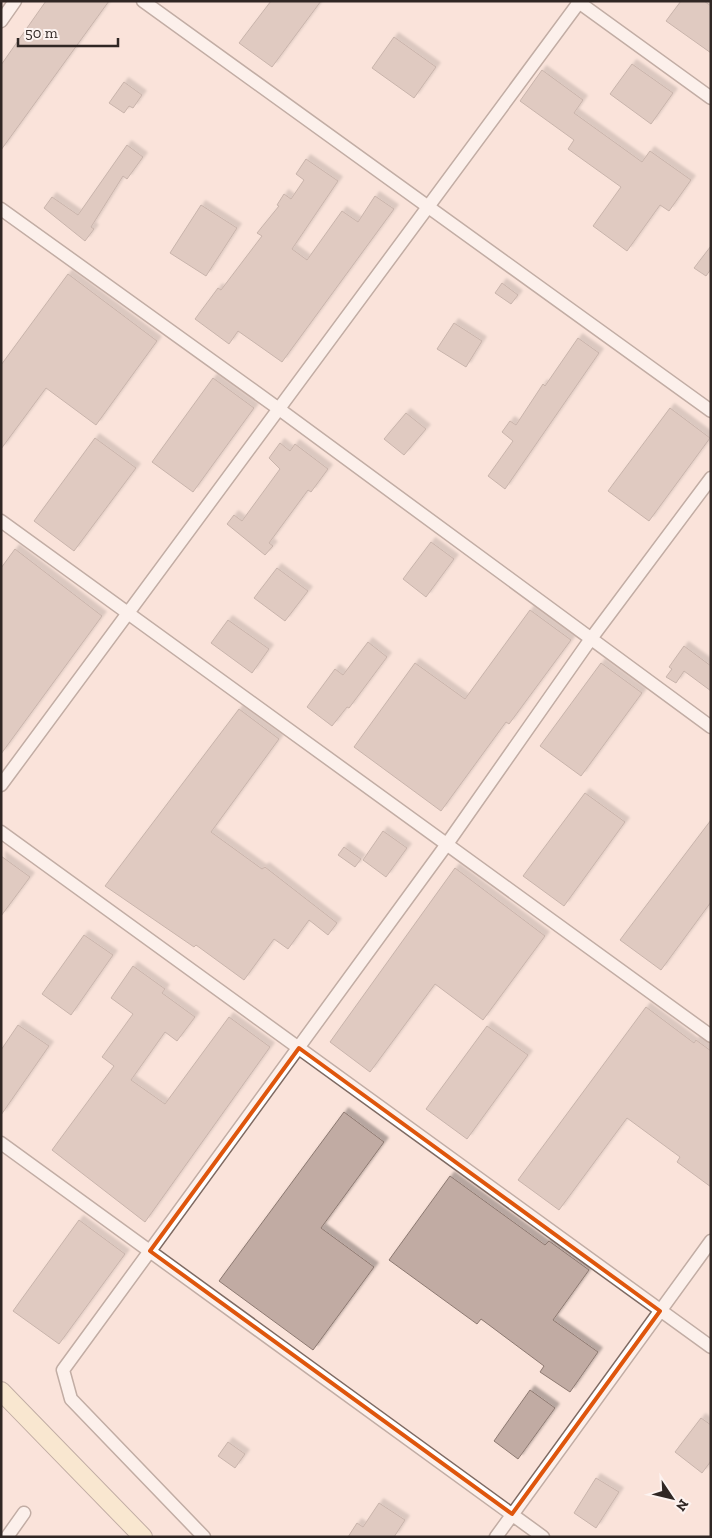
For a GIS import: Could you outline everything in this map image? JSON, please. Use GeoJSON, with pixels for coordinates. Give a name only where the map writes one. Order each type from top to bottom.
{"type":"FeatureCollection","features":[{"type":"Feature","properties":{"kind":"street"},"geometry":{"type":"LineString","coordinates":[[1,21],[16,1]]}},
{"type":"Feature","properties":{"kind":"street"},"geometry":{"type":"LineString","coordinates":[[143,1],[711,411]]}},
{"type":"Feature","properties":{"kind":"street"},"geometry":{"type":"LineString","coordinates":[[1,784],[578,2],[711,98]]}},
{"type":"Feature","properties":{"kind":"street"},"geometry":{"type":"LineString","coordinates":[[1,209],[279,409],[590,640],[711,727]]}},
{"type":"Feature","properties":{"kind":"street"},"geometry":{"type":"LineString","coordinates":[[204,1537],[71,1399],[63,1370],[447,844],[590,640],[711,478]]}},
{"type":"Feature","properties":{"kind":"street"},"geometry":{"type":"LineString","coordinates":[[1,521],[711,1036]]}},
{"type":"Feature","properties":{"kind":"street"},"geometry":{"type":"LineString","coordinates":[[1,832],[711,1347]]}},
{"type":"Feature","properties":{"kind":"street"},"geometry":{"type":"LineString","coordinates":[[1,1143],[543,1537]]}},
{"type":"Feature","properties":{"kind":"street"},"geometry":{"type":"LineString","coordinates":[[496,1537],[711,1241]]}},
{"type":"Feature","properties":{"kind":"street"},"geometry":{"type":"LineString","coordinates":[[1,1391],[143,1537]]}},
{"type":"Feature","properties":{"kind":"street"},"geometry":{"type":"LineString","coordinates":[[7,1537],[24,1513]]}},
{"type":"Feature","properties":{"kind":"highlighted area"},"geometry":{"type":"Polygon","coordinates":[[[299,1048],[660,1311],[512,1514],[150,1251],[299,1048]]]}},
{"type":"Feature","properties":{"kind":"building"},"geometry":{"type":"Polygon","coordinates":[[[46,1],[109,1],[1,150],[1,65],[46,1]]]}},
{"type":"Feature","properties":{"kind":"building"},"geometry":{"type":"Polygon","coordinates":[[[271,1],[321,1],[272,67],[239,43],[271,1]]]}},
{"type":"Feature","properties":{"kind":"building"},"geometry":{"type":"Polygon","coordinates":[[[681,1],[704,1],[711,6],[711,53],[666,21],[681,1]]]}},
{"type":"Feature","properties":{"kind":"building"},"geometry":{"type":"Polygon","coordinates":[[[394,37],[436,67],[414,98],[372,68],[394,37]]]}},
{"type":"Feature","properties":{"kind":"building"},"geometry":{"type":"Polygon","coordinates":[[[632,64],[673,93],[651,124],[610,94],[632,64]]]}},
{"type":"Feature","properties":{"kind":"building"},"geometry":{"type":"Polygon","coordinates":[[[542,70],[583,100],[574,113],[642,162],[650,151],[691,180],[669,211],[660,205],[627,251],[593,226],[621,187],[568,149],[574,140],[520,101],[542,70]]]}},
{"type":"Feature","properties":{"kind":"building"},"geometry":{"type":"Polygon","coordinates":[[[124,82],[142,95],[133,108],[129,106],[124,113],[109,103],[124,82]]]}},
{"type":"Feature","properties":{"kind":"building"},"geometry":{"type":"Polygon","coordinates":[[[127,145],[143,157],[127,179],[123,176],[91,227],[94,229],[85,241],[44,208],[52,197],[78,215],[127,145]]]}},
{"type":"Feature","properties":{"kind":"building"},"geometry":{"type":"Polygon","coordinates":[[[306,159],[338,181],[292,249],[307,260],[342,211],[358,222],[375,196],[394,209],[282,362],[238,331],[229,344],[195,319],[218,288],[221,290],[262,236],[257,233],[279,206],[277,205],[284,194],[291,199],[304,180],[296,174],[306,159]]]}},
{"type":"Feature","properties":{"kind":"building"},"geometry":{"type":"Polygon","coordinates":[[[201,205],[237,228],[206,276],[170,253],[201,205]]]}},
{"type":"Feature","properties":{"kind":"building"},"geometry":{"type":"Polygon","coordinates":[[[711,246],[711,269],[706,276],[694,268],[711,246]]]}},
{"type":"Feature","properties":{"kind":"building"},"geometry":{"type":"Polygon","coordinates":[[[68,274],[157,341],[96,425],[46,388],[1,449],[1,365],[68,274]]]}},
{"type":"Feature","properties":{"kind":"building"},"geometry":{"type":"Polygon","coordinates":[[[502,283],[518,295],[511,304],[495,293],[502,283]]]}},
{"type":"Feature","properties":{"kind":"building"},"geometry":{"type":"Polygon","coordinates":[[[454,323],[482,341],[466,367],[437,349],[454,323]]]}},
{"type":"Feature","properties":{"kind":"building"},"geometry":{"type":"Polygon","coordinates":[[[578,338],[599,353],[505,489],[488,476],[513,441],[502,432],[510,421],[516,425],[543,384],[545,386],[578,338]]]}},
{"type":"Feature","properties":{"kind":"building"},"geometry":{"type":"Polygon","coordinates":[[[213,378],[254,408],[193,492],[152,462],[213,378]]]}},
{"type":"Feature","properties":{"kind":"building"},"geometry":{"type":"Polygon","coordinates":[[[670,408],[710,438],[649,521],[608,491],[670,408]]]}},
{"type":"Feature","properties":{"kind":"building"},"geometry":{"type":"Polygon","coordinates":[[[406,413],[426,429],[404,455],[384,439],[406,413]]]}},
{"type":"Feature","properties":{"kind":"building"},"geometry":{"type":"Polygon","coordinates":[[[95,438],[136,468],[74,551],[34,521],[95,438]]]}},
{"type":"Feature","properties":{"kind":"building"},"geometry":{"type":"Polygon","coordinates":[[[280,443],[290,451],[295,444],[328,469],[311,492],[308,490],[269,543],[273,546],[265,555],[227,524],[234,515],[242,521],[280,469],[269,458],[280,443]]]}},
{"type":"Feature","properties":{"kind":"building"},"geometry":{"type":"Polygon","coordinates":[[[431,542],[454,559],[426,597],[403,579],[431,542]]]}},
{"type":"Feature","properties":{"kind":"building"},"geometry":{"type":"Polygon","coordinates":[[[15,549],[102,616],[1,754],[1,568],[15,549]]]}},
{"type":"Feature","properties":{"kind":"building"},"geometry":{"type":"Polygon","coordinates":[[[277,568],[308,591],[285,621],[254,598],[277,568]]]}},
{"type":"Feature","properties":{"kind":"building"},"geometry":{"type":"Polygon","coordinates":[[[530,610],[571,640],[509,724],[506,722],[441,811],[354,747],[415,663],[465,699],[530,610]]]}},
{"type":"Feature","properties":{"kind":"building"},"geometry":{"type":"Polygon","coordinates":[[[228,620],[269,649],[252,673],[211,643],[228,620]]]}},
{"type":"Feature","properties":{"kind":"building"},"geometry":{"type":"Polygon","coordinates":[[[368,642],[387,657],[349,708],[347,707],[332,726],[307,707],[335,669],[343,675],[368,642]]]}},
{"type":"Feature","properties":{"kind":"building"},"geometry":{"type":"Polygon","coordinates":[[[684,646],[711,666],[711,691],[684,671],[676,683],[666,677],[672,669],[669,667],[684,646]]]}},
{"type":"Feature","properties":{"kind":"building"},"geometry":{"type":"Polygon","coordinates":[[[601,663],[642,693],[581,776],[540,746],[601,663]]]}},
{"type":"Feature","properties":{"kind":"building"},"geometry":{"type":"Polygon","coordinates":[[[239,709],[279,739],[211,832],[262,869],[265,867],[337,923],[328,935],[309,920],[288,949],[274,939],[244,980],[196,945],[194,947],[105,886],[239,709]]]}},
{"type":"Feature","properties":{"kind":"building"},"geometry":{"type":"Polygon","coordinates":[[[585,793],[625,822],[564,906],[523,876],[585,793]]]}},
{"type":"Feature","properties":{"kind":"building"},"geometry":{"type":"Polygon","coordinates":[[[711,820],[711,902],[661,970],[620,940],[711,820]]]}},
{"type":"Feature","properties":{"kind":"building"},"geometry":{"type":"Polygon","coordinates":[[[383,831],[407,848],[386,877],[363,860],[383,831]]]}},
{"type":"Feature","properties":{"kind":"building"},"geometry":{"type":"Polygon","coordinates":[[[344,847],[361,859],[355,867],[338,855],[344,847]]]}},
{"type":"Feature","properties":{"kind":"building"},"geometry":{"type":"Polygon","coordinates":[[[1,856],[30,877],[1,916],[1,856]]]}},
{"type":"Feature","properties":{"kind":"building"},"geometry":{"type":"Polygon","coordinates":[[[455,868],[545,936],[483,1020],[435,984],[370,1072],[330,1042],[455,868]]]}},
{"type":"Feature","properties":{"kind":"building"},"geometry":{"type":"Polygon","coordinates":[[[84,935],[113,955],[71,1015],[42,994],[84,935]]]}},
{"type":"Feature","properties":{"kind":"building"},"geometry":{"type":"Polygon","coordinates":[[[133,966],[165,989],[162,993],[195,1017],[177,1041],[165,1032],[131,1080],[165,1104],[229,1017],[270,1047],[145,1222],[52,1150],[114,1066],[102,1057],[133,1014],[111,998],[133,966]]]}},
{"type":"Feature","properties":{"kind":"building"},"geometry":{"type":"Polygon","coordinates":[[[646,1007],[694,1043],[696,1040],[711,1051],[711,1187],[677,1162],[680,1157],[627,1118],[559,1210],[518,1180],[646,1007]]]}},
{"type":"Feature","properties":{"kind":"building"},"geometry":{"type":"Polygon","coordinates":[[[18,1025],[49,1046],[1,1115],[1,1050],[18,1025]]]}},
{"type":"Feature","properties":{"kind":"building"},"geometry":{"type":"Polygon","coordinates":[[[487,1026],[528,1055],[467,1139],[426,1109],[487,1026]]]}},
{"type":"Feature","properties":{"kind":"building"},"geometry":{"type":"Polygon","coordinates":[[[344,1112],[384,1142],[321,1228],[374,1267],[313,1350],[219,1281],[344,1112]]]}},
{"type":"Feature","properties":{"kind":"building"},"geometry":{"type":"Polygon","coordinates":[[[450,1176],[545,1245],[549,1241],[589,1270],[553,1320],[598,1352],[570,1392],[540,1372],[544,1366],[481,1319],[477,1324],[389,1260],[450,1176]]]}},
{"type":"Feature","properties":{"kind":"building"},"geometry":{"type":"Polygon","coordinates":[[[79,1220],[125,1254],[59,1344],[13,1311],[79,1220]]]}},
{"type":"Feature","properties":{"kind":"building"},"geometry":{"type":"Polygon","coordinates":[[[530,1390],[555,1408],[518,1459],[494,1441],[530,1390]]]}},
{"type":"Feature","properties":{"kind":"building"},"geometry":{"type":"Polygon","coordinates":[[[701,1418],[711,1425],[711,1461],[702,1473],[675,1452],[701,1418]]]}},
{"type":"Feature","properties":{"kind":"building"},"geometry":{"type":"Polygon","coordinates":[[[228,1442],[245,1454],[235,1468],[218,1456],[228,1442]]]}},
{"type":"Feature","properties":{"kind":"building"},"geometry":{"type":"Polygon","coordinates":[[[596,1478],[619,1492],[596,1528],[574,1513],[596,1478]]]}},
{"type":"Feature","properties":{"kind":"building"},"geometry":{"type":"Polygon","coordinates":[[[379,1503],[405,1520],[394,1537],[348,1537],[357,1523],[363,1527],[379,1503]]]}}]}
